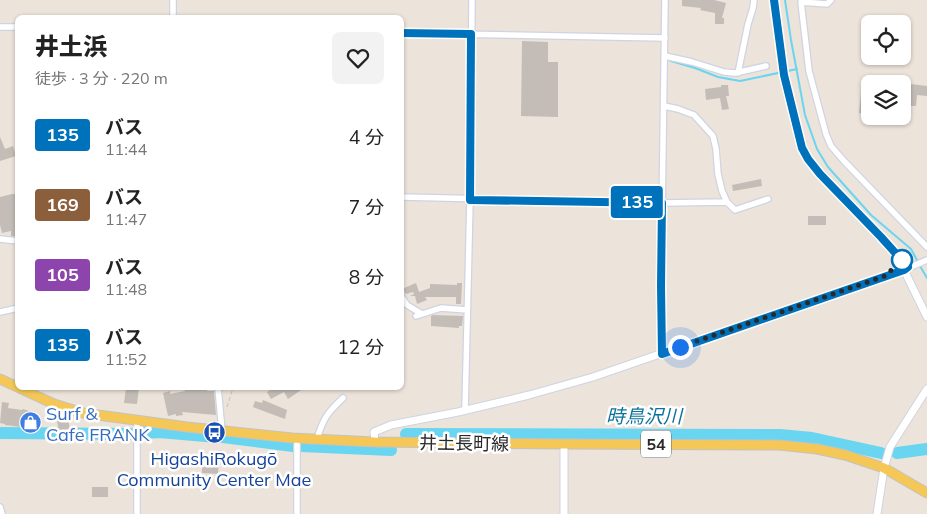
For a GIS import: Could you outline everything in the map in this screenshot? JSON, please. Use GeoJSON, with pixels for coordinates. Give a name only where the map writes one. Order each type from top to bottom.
{"type":"FeatureCollection","features":[{"type":"Feature","properties":{"kind":"main road","name":"井土長町線"},"geometry":{"type":"LineString","coordinates":[[0,379],[15,386]]}},
{"type":"Feature","properties":{"kind":"main road","name":"井土長町線"},"geometry":{"type":"LineString","coordinates":[[24,390],[54,404],[138,428],[222,431],[297,438],[375,442],[779,445],[817,449],[846,455],[884,468],[927,494]]}},
{"type":"Feature","properties":{"kind":"street"},"geometry":{"type":"LineString","coordinates":[[173,0],[173,15]]}},
{"type":"Feature","properties":{"kind":"street"},"geometry":{"type":"LineString","coordinates":[[465,410],[472,0]]}},
{"type":"Feature","properties":{"kind":"street"},"geometry":{"type":"LineString","coordinates":[[662,354],[661,286],[666,0]]}},
{"type":"Feature","properties":{"kind":"street"},"geometry":{"type":"LineString","coordinates":[[738,72],[748,24],[754,8],[754,0]]}},
{"type":"Feature","properties":{"kind":"street"},"geometry":{"type":"LineString","coordinates":[[774,0],[783,72],[802,148],[820,174],[881,237],[907,268],[927,317]]}},
{"type":"Feature","properties":{"kind":"street"},"geometry":{"type":"LineString","coordinates":[[831,0],[828,4],[801,1],[809,72],[826,134],[831,146],[844,162],[927,247]]}},
{"type":"Feature","properties":{"kind":"street"},"geometry":{"type":"LineString","coordinates":[[0,27],[15,27]]}},
{"type":"Feature","properties":{"kind":"street"},"geometry":{"type":"LineString","coordinates":[[404,33],[666,38]]}},
{"type":"Feature","properties":{"kind":"street"},"geometry":{"type":"LineString","coordinates":[[665,56],[724,72],[738,72],[766,66]]}},
{"type":"Feature","properties":{"kind":"street"},"geometry":{"type":"LineString","coordinates":[[664,106],[694,115],[713,136],[722,191],[727,202],[735,210],[768,199]]}},
{"type":"Feature","properties":{"kind":"street"},"geometry":{"type":"LineString","coordinates":[[404,198],[662,203],[727,202]]}},
{"type":"Feature","properties":{"kind":"street"},"geometry":{"type":"LineString","coordinates":[[0,239],[15,241]]}},
{"type":"Feature","properties":{"kind":"street"},"geometry":{"type":"LineString","coordinates":[[375,442],[374,432],[391,426],[529,395],[593,377],[927,260]]}},
{"type":"Feature","properties":{"kind":"street"},"geometry":{"type":"LineString","coordinates":[[404,300],[419,315],[441,308],[467,310]]}},
{"type":"Feature","properties":{"kind":"street"},"geometry":{"type":"LineString","coordinates":[[0,312],[15,309]]}},
{"type":"Feature","properties":{"kind":"street"},"geometry":{"type":"LineString","coordinates":[[877,514],[884,468],[890,447],[927,389]]}},
{"type":"Feature","properties":{"kind":"street"},"geometry":{"type":"LineString","coordinates":[[218,390],[222,431]]}},
{"type":"Feature","properties":{"kind":"street"},"geometry":{"type":"LineString","coordinates":[[318,439],[323,421],[330,409],[342,398]]}},
{"type":"Feature","properties":{"kind":"street"},"geometry":{"type":"LineString","coordinates":[[137,514],[138,428]]}},
{"type":"Feature","properties":{"kind":"street"},"geometry":{"type":"LineString","coordinates":[[297,438],[297,514]]}},
{"type":"Feature","properties":{"kind":"street"},"geometry":{"type":"LineString","coordinates":[[564,444],[564,514]]}},
{"type":"Feature","properties":{"kind":"street"},"geometry":{"type":"LineString","coordinates":[[0,508],[2,514]]}},
{"type":"Feature","properties":{"kind":"path"},"geometry":{"type":"LineString","coordinates":[[225,412],[232,390]]}},
{"type":"Feature","properties":{"kind":"building"},"geometry":{"type":"Polygon","coordinates":[[[682,0],[714,0],[726,3],[722,18],[724,18],[724,24],[715,24],[715,13],[700,10],[701,8],[682,6],[682,0]]]}},
{"type":"Feature","properties":{"kind":"building"},"geometry":{"type":"Polygon","coordinates":[[[522,41],[548,42],[548,62],[558,62],[558,117],[521,116],[522,41]]]}},
{"type":"Feature","properties":{"kind":"building"},"geometry":{"type":"Polygon","coordinates":[[[911,84],[927,86],[927,96],[917,95],[916,106],[911,106],[911,84]]]}},
{"type":"Feature","properties":{"kind":"building"},"geometry":{"type":"Polygon","coordinates":[[[721,85],[728,85],[729,96],[726,96],[729,109],[722,110],[720,98],[706,100],[705,89],[721,87],[721,85]]]}},
{"type":"Feature","properties":{"kind":"building"},"geometry":{"type":"Polygon","coordinates":[[[861,93],[861,113],[859,113],[861,93]]]}},
{"type":"Feature","properties":{"kind":"building"},"geometry":{"type":"Polygon","coordinates":[[[0,137],[5,149],[13,146],[15,156],[0,161],[0,137]]]}},
{"type":"Feature","properties":{"kind":"building"},"geometry":{"type":"Polygon","coordinates":[[[761,179],[762,186],[733,191],[732,185],[761,179]]]}},
{"type":"Feature","properties":{"kind":"building"},"geometry":{"type":"Polygon","coordinates":[[[15,194],[15,236],[11,236],[11,231],[2,233],[0,225],[0,197],[15,194]]]}},
{"type":"Feature","properties":{"kind":"building"},"geometry":{"type":"Polygon","coordinates":[[[808,216],[826,216],[826,225],[808,225],[808,216]]]}},
{"type":"Feature","properties":{"kind":"building"},"geometry":{"type":"Polygon","coordinates":[[[416,283],[419,292],[430,288],[430,284],[457,285],[457,283],[462,283],[461,304],[456,304],[456,297],[425,297],[427,300],[417,304],[415,296],[410,296],[414,294],[413,292],[406,294],[404,288],[416,283]]]}},
{"type":"Feature","properties":{"kind":"building"},"geometry":{"type":"Polygon","coordinates":[[[431,316],[463,316],[462,326],[459,326],[459,328],[431,326],[431,316]]]}},
{"type":"Feature","properties":{"kind":"building"},"geometry":{"type":"Polygon","coordinates":[[[126,390],[139,390],[137,404],[124,403],[126,390]]]}},
{"type":"Feature","properties":{"kind":"building"},"geometry":{"type":"Polygon","coordinates":[[[270,390],[301,390],[288,399],[284,392],[271,399],[267,392],[270,390]]]}},
{"type":"Feature","properties":{"kind":"building"},"geometry":{"type":"Polygon","coordinates":[[[170,391],[170,394],[185,391],[214,391],[216,415],[182,412],[183,415],[168,416],[163,393],[170,391]]]}},
{"type":"Feature","properties":{"kind":"building"},"geometry":{"type":"Polygon","coordinates":[[[263,400],[287,410],[285,419],[253,407],[255,401],[262,403],[263,400]]]}},
{"type":"Feature","properties":{"kind":"building"},"geometry":{"type":"Polygon","coordinates":[[[2,402],[9,403],[8,408],[29,411],[27,414],[37,418],[32,429],[22,425],[21,427],[0,423],[2,402]]]}},
{"type":"Feature","properties":{"kind":"building"},"geometry":{"type":"Polygon","coordinates":[[[63,415],[63,417],[66,416],[66,419],[68,418],[70,430],[59,431],[56,416],[63,415]]]}},
{"type":"Feature","properties":{"kind":"building"},"geometry":{"type":"Polygon","coordinates":[[[217,450],[222,450],[222,461],[219,461],[218,474],[202,473],[202,462],[208,462],[208,456],[215,457],[217,450]]]}},
{"type":"Feature","properties":{"kind":"building"},"geometry":{"type":"Polygon","coordinates":[[[92,487],[108,487],[108,497],[92,497],[92,487]]]}},
{"type":"Feature","properties":{"kind":"waterway"},"geometry":{"type":"LineString","coordinates":[[785,0],[805,115],[817,149],[828,167],[871,215],[911,249],[918,262]]}},
{"type":"Feature","properties":{"kind":"waterway"},"geometry":{"type":"LineString","coordinates":[[671,61],[718,77],[740,81],[797,69]]}},
{"type":"Feature","properties":{"kind":"waterway"},"geometry":{"type":"LineString","coordinates":[[920,266],[927,278]]}},
{"type":"Feature","properties":{"kind":"waterway","name":"時鳥沢川"},"geometry":{"type":"LineString","coordinates":[[0,433],[132,434],[159,432],[217,437]]}},
{"type":"Feature","properties":{"kind":"waterway","name":"時鳥沢川"},"geometry":{"type":"LineString","coordinates":[[406,434],[780,435],[812,438],[881,453]]}},
{"type":"Feature","properties":{"kind":"waterway","name":"時鳥沢川"},"geometry":{"type":"LineString","coordinates":[[223,437],[293,446]]}},
{"type":"Feature","properties":{"kind":"waterway","name":"時鳥沢川"},"geometry":{"type":"LineString","coordinates":[[301,446],[391,450]]}},
{"type":"Feature","properties":{"kind":"waterway","name":"時鳥沢川"},"geometry":{"type":"LineString","coordinates":[[897,453],[927,449]]}},
{"type":"Feature","properties":{"kind":"bus line","name":"135"},"geometry":{"type":"LineString","coordinates":[[404,33],[471,34],[470,200],[662,203],[662,354],[908,267],[820,174],[802,148],[784,75],[774,0]]}},
{"type":"Feature","properties":{"kind":"place","name":"Surf & Cafe FRANK"},"geometry":{"type":"Point","coordinates":[30,423]}},
{"type":"Feature","properties":{"kind":"place","name":"HigashiRokugō Community Center Mae"},"geometry":{"type":"Point","coordinates":[214,433]}},
{"type":"Feature","properties":{"kind":"route"},"geometry":{"type":"LineString","coordinates":[[680,347],[885,276],[902,260]]}}]}
